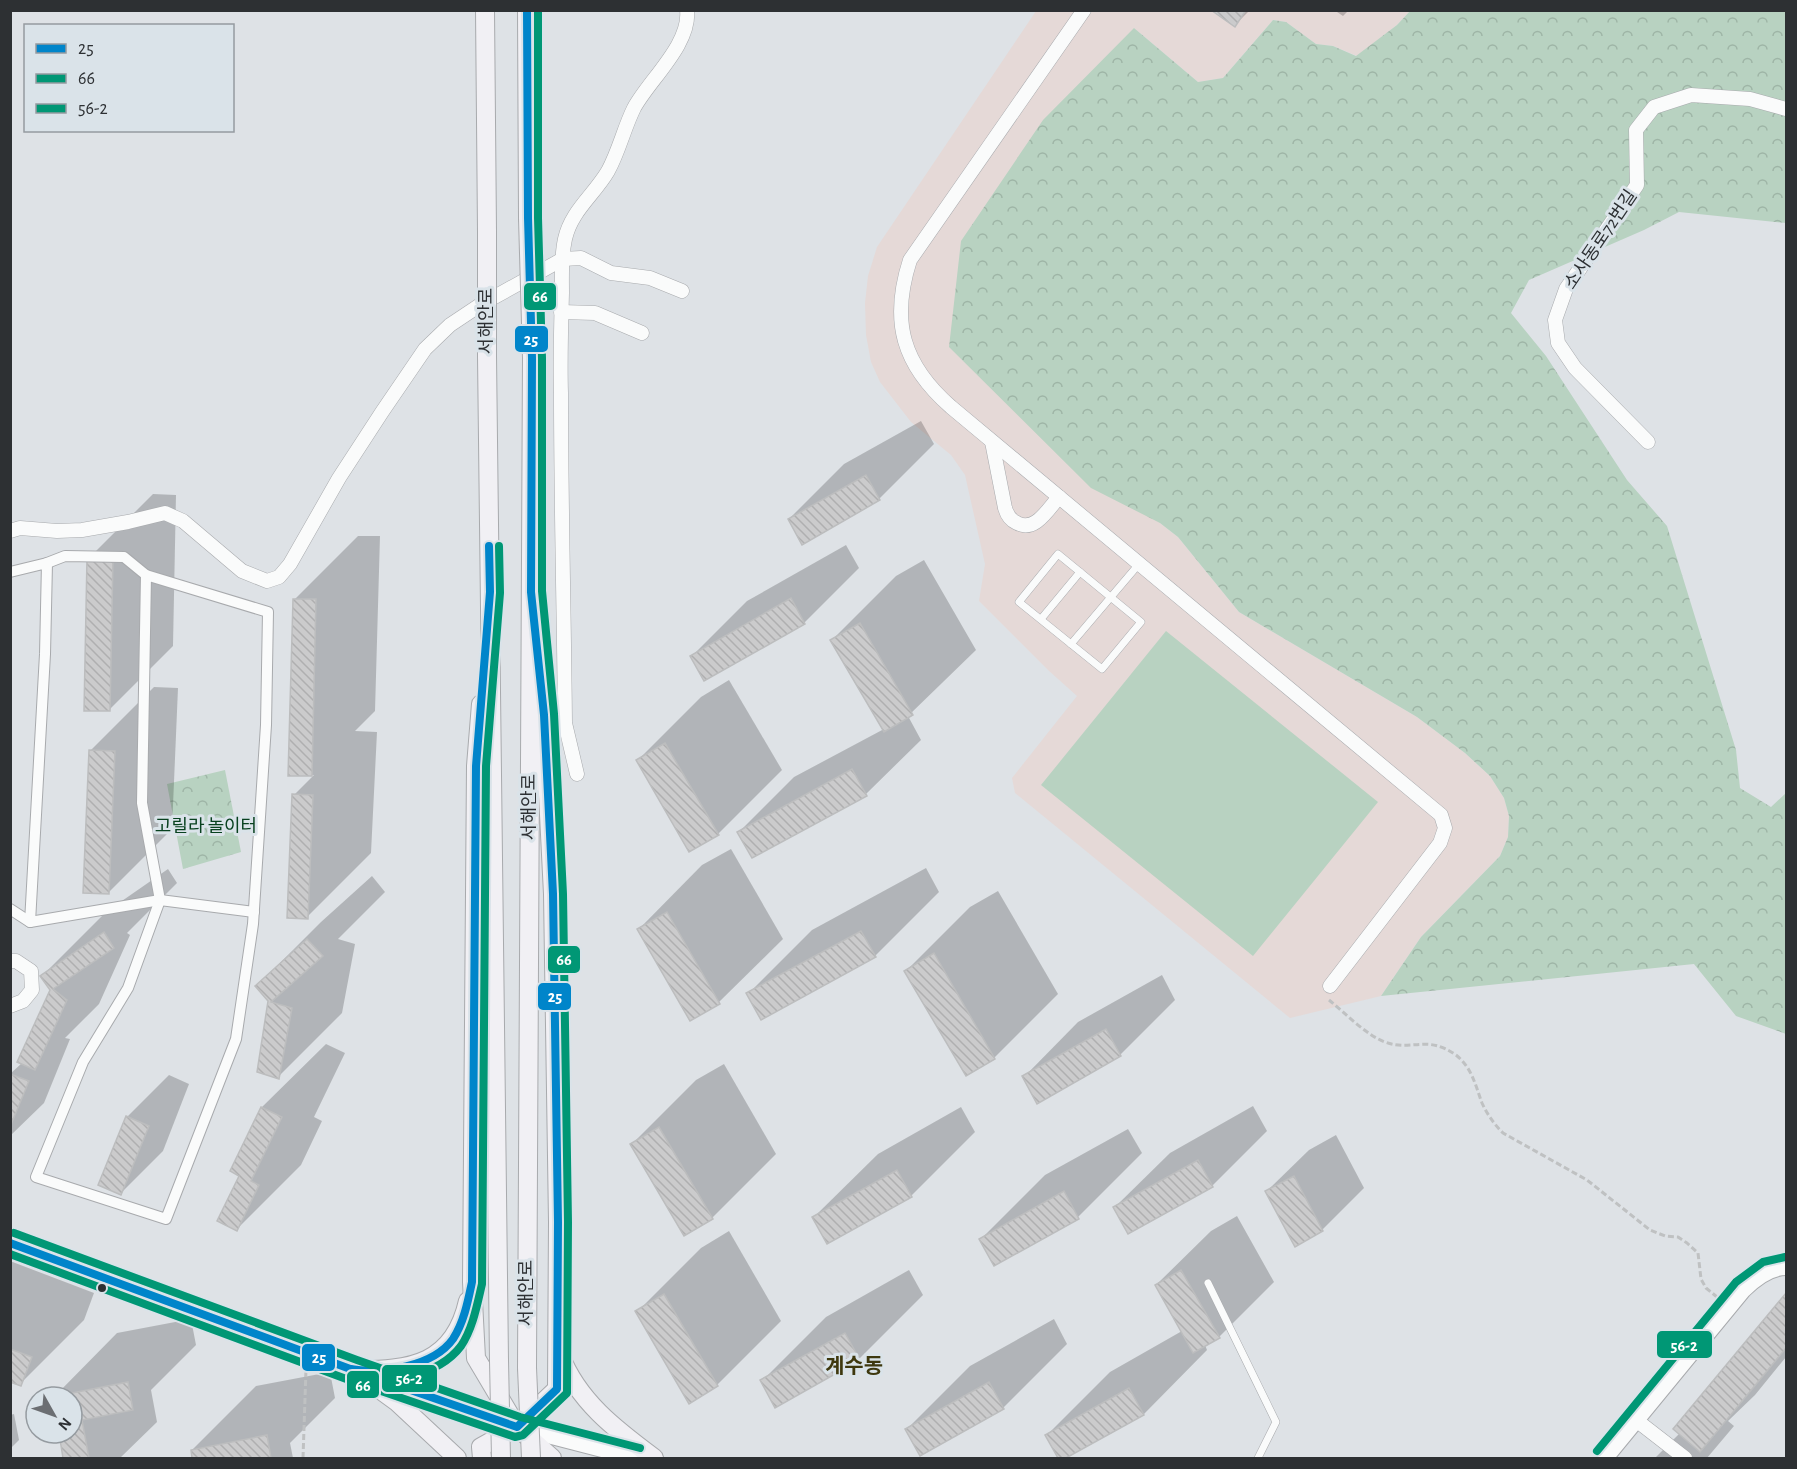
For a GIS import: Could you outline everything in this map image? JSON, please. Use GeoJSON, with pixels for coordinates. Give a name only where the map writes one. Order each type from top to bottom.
{"type":"FeatureCollection","features":[{"type":"Feature","properties":{"kind":"main road","name":"서해안로"},"geometry":{"type":"LineString","coordinates":[[485,10],[487,356],[501,1458]]}},
{"type":"Feature","properties":{"kind":"main road","name":"서해안로"},"geometry":{"type":"LineString","coordinates":[[527,10],[528,218],[532,358],[527,1368],[531,1458]]}},
{"type":"Feature","properties":{"kind":"main road"},"geometry":{"type":"LineString","coordinates":[[490,592],[476,766],[472,1282],[476,1358],[517,1426],[552,1458]]}},
{"type":"Feature","properties":{"kind":"main road"},"geometry":{"type":"LineString","coordinates":[[482,1458],[481,1448],[517,1426],[557,1389],[558,1222],[553,894],[544,715],[531,592]]}},
{"type":"Feature","properties":{"kind":"main road"},"geometry":{"type":"LineString","coordinates":[[353,1370],[380,1370],[403,1366],[425,1361],[441,1352],[453,1340],[463,1321],[472,1282]]}},
{"type":"Feature","properties":{"kind":"main road"},"geometry":{"type":"LineString","coordinates":[[557,1348],[567,1372],[584,1398],[600,1416],[654,1458]]}},
{"type":"Feature","properties":{"kind":"main road"},"geometry":{"type":"LineString","coordinates":[[353,1370],[397,1402],[457,1458]]}},
{"type":"Feature","properties":{"kind":"street"},"geometry":{"type":"LineString","coordinates":[[577,774],[565,723],[561,491],[562,259],[565,239],[571,222],[607,172],[633,110],[681,38],[688,18],[687,10]]}},
{"type":"Feature","properties":{"kind":"street"},"geometry":{"type":"LineString","coordinates":[[1084,10],[917,248],[906,272],[901,304],[906,345],[919,373],[939,396],[1138,564],[1433,807],[1444,821],[1440,843],[1329,986]]}},
{"type":"Feature","properties":{"kind":"street","name":"소사동로72번길"},"geometry":{"type":"LineString","coordinates":[[1648,442],[1575,368],[1558,343],[1555,320],[1566,289],[1637,185],[1635,130],[1654,107],[1691,95],[1750,99],[1786,109]]}},
{"type":"Feature","properties":{"kind":"street"},"geometry":{"type":"LineString","coordinates":[[10,531],[20,528],[57,531],[82,530],[165,513],[183,521],[242,571],[267,581],[279,577],[290,564],[339,478],[425,349],[450,325],[480,305],[562,259],[581,258],[611,273],[650,278],[682,291]]}},
{"type":"Feature","properties":{"kind":"street"},"geometry":{"type":"LineString","coordinates":[[561,312],[595,313],[642,333]]}},
{"type":"Feature","properties":{"kind":"street"},"geometry":{"type":"LineString","coordinates":[[992,442],[1005,508],[1012,521],[1027,526],[1034,523],[1059,497]]}},
{"type":"Feature","properties":{"kind":"street"},"geometry":{"type":"LineString","coordinates":[[10,572],[65,556],[124,557],[146,575],[268,612],[266,725],[254,912],[236,1039],[166,1219],[36,1177],[83,1062],[128,988],[160,900],[142,803],[146,575]]}},
{"type":"Feature","properties":{"kind":"street"},"geometry":{"type":"LineString","coordinates":[[30,922],[45,654],[47,563]]}},
{"type":"Feature","properties":{"kind":"street"},"geometry":{"type":"LineString","coordinates":[[10,909],[30,922],[160,900],[254,912]]}},
{"type":"Feature","properties":{"kind":"street"},"geometry":{"type":"LineString","coordinates":[[10,961],[16,961],[31,971],[32,990],[23,1001],[10,1006]]}},
{"type":"Feature","properties":{"kind":"street"},"geometry":{"type":"LineString","coordinates":[[10,1243],[353,1370],[517,1426],[637,1458]]}},
{"type":"Feature","properties":{"kind":"street"},"geometry":{"type":"LineString","coordinates":[[1605,1458],[1728,1307],[1755,1278],[1768,1271],[1786,1267]]}},
{"type":"Feature","properties":{"kind":"street"},"geometry":{"type":"LineString","coordinates":[[1636,1420],[1685,1458]]}},
{"type":"Feature","properties":{"kind":"lane"},"geometry":{"type":"LineString","coordinates":[[1058,554],[1110,597],[1141,622],[1102,669],[1019,602],[1058,554]]}},
{"type":"Feature","properties":{"kind":"lane"},"geometry":{"type":"LineString","coordinates":[[1071,644],[1138,564]]}},
{"type":"Feature","properties":{"kind":"lane"},"geometry":{"type":"LineString","coordinates":[[1041,619],[1080,572]]}},
{"type":"Feature","properties":{"kind":"lane"},"geometry":{"type":"LineString","coordinates":[[1208,1283],[1276,1422],[1258,1458]]}},
{"type":"Feature","properties":{"kind":"path"},"geometry":{"type":"LineString","coordinates":[[1329,986],[1323,995],[1383,1041],[1394,1044],[1431,1043],[1455,1055],[1470,1070],[1483,1104],[1494,1124],[1503,1133],[1587,1180],[1650,1230],[1687,1243],[1698,1254],[1701,1279],[1706,1288],[1728,1307]]}},
{"type":"Feature","properties":{"kind":"path"},"geometry":{"type":"LineString","coordinates":[[303,1458],[306,1352]]}},
{"type":"Feature","properties":{"kind":"shaded area"},"geometry":{"type":"Polygon","coordinates":[[[1036,11],[1410,11],[1397,25],[1357,56],[1333,46],[1316,44],[1286,22],[1273,20],[1223,78],[1198,82],[1134,28],[1160,523],[1178,537],[1239,612],[1417,717],[1465,753],[1490,776],[1504,798],[1509,816],[1508,837],[1500,856],[1421,937],[1381,996],[1290,1018],[1015,793],[1012,778],[1077,696],[979,601],[985,564],[965,475],[951,455],[911,422],[880,382],[871,362],[866,335],[865,303],[868,276],[877,247],[1036,11]]]}},
{"type":"Feature","properties":{"kind":"green space"},"geometry":{"type":"Polygon","coordinates":[[[1410,11],[1786,11],[1786,223],[1679,212],[1644,230],[1529,280],[1511,313],[1546,356],[1627,480],[1667,526],[1736,750],[1740,788],[1771,807],[1786,793],[1786,1034],[1736,1016],[1694,964],[1381,996],[1421,937],[1500,856],[1508,837],[1509,816],[1504,798],[1490,776],[1465,753],[1417,717],[1239,612],[1178,537],[1160,523],[1091,488],[949,347],[961,241],[1043,120],[1134,28],[1198,82],[1223,78],[1273,20],[1286,22],[1316,44],[1333,46],[1356,56],[1397,25],[1410,11]]]}},
{"type":"Feature","properties":{"kind":"green space"},"geometry":{"type":"Polygon","coordinates":[[[1166,631],[1378,802],[1253,956],[1041,785],[1166,631]]]}},
{"type":"Feature","properties":{"kind":"green space","name":"고릴라 놀이터"},"geometry":{"type":"Polygon","coordinates":[[[225,770],[241,852],[183,869],[167,784],[225,770]]]}},
{"type":"Feature","properties":{"kind":"building"},"geometry":{"type":"Polygon","coordinates":[[[1211,10],[1246,10],[1235,27],[1211,10]]]}},
{"type":"Feature","properties":{"kind":"building"},"geometry":{"type":"Polygon","coordinates":[[[866,475],[880,500],[802,545],[788,519],[866,475]]]}},
{"type":"Feature","properties":{"kind":"building"},"geometry":{"type":"Polygon","coordinates":[[[87,558],[113,558],[110,711],[84,711],[87,558]]]}},
{"type":"Feature","properties":{"kind":"building"},"geometry":{"type":"Polygon","coordinates":[[[791,598],[805,624],[704,681],[690,656],[791,598]]]}},
{"type":"Feature","properties":{"kind":"building"},"geometry":{"type":"Polygon","coordinates":[[[293,599],[316,599],[312,776],[288,776],[293,599]]]}},
{"type":"Feature","properties":{"kind":"building"},"geometry":{"type":"Polygon","coordinates":[[[860,623],[913,715],[884,732],[830,640],[860,623]]]}},
{"type":"Feature","properties":{"kind":"building"},"geometry":{"type":"Polygon","coordinates":[[[665,743],[719,835],[689,852],[636,760],[665,743]]]}},
{"type":"Feature","properties":{"kind":"building"},"geometry":{"type":"Polygon","coordinates":[[[89,750],[115,751],[109,894],[83,893],[89,750]]]}},
{"type":"Feature","properties":{"kind":"building"},"geometry":{"type":"Polygon","coordinates":[[[852,769],[867,796],[752,858],[737,832],[852,769]]]}},
{"type":"Feature","properties":{"kind":"building"},"geometry":{"type":"Polygon","coordinates":[[[292,794],[313,795],[308,919],[287,918],[292,794]]]}},
{"type":"Feature","properties":{"kind":"building"},"geometry":{"type":"Polygon","coordinates":[[[667,912],[720,1004],[690,1021],[637,929],[667,912]]]}},
{"type":"Feature","properties":{"kind":"building"},"geometry":{"type":"Polygon","coordinates":[[[861,931],[876,957],[761,1020],[746,993],[861,931]]]}},
{"type":"Feature","properties":{"kind":"building"},"geometry":{"type":"Polygon","coordinates":[[[104,932],[114,948],[53,989],[67,1000],[35,1070],[17,1062],[50,990],[40,976],[104,932]]]}},
{"type":"Feature","properties":{"kind":"building"},"geometry":{"type":"Polygon","coordinates":[[[307,939],[323,956],[271,1002],[292,1008],[279,1079],[257,1072],[268,1001],[255,986],[307,939]]]}},
{"type":"Feature","properties":{"kind":"building"},"geometry":{"type":"Polygon","coordinates":[[[934,953],[995,1059],[966,1076],[904,971],[934,953]]]}},
{"type":"Feature","properties":{"kind":"building"},"geometry":{"type":"Polygon","coordinates":[[[1106,1029],[1121,1056],[1037,1104],[1022,1076],[1106,1029]]]}},
{"type":"Feature","properties":{"kind":"building"},"geometry":{"type":"Polygon","coordinates":[[[10,1074],[29,1081],[10,1127],[10,1074]]]}},
{"type":"Feature","properties":{"kind":"building"},"geometry":{"type":"Polygon","coordinates":[[[261,1107],[282,1117],[251,1181],[259,1185],[237,1231],[217,1221],[239,1176],[230,1171],[261,1107]]]}},
{"type":"Feature","properties":{"kind":"building"},"geometry":{"type":"Polygon","coordinates":[[[126,1116],[149,1126],[121,1195],[98,1185],[126,1116]]]}},
{"type":"Feature","properties":{"kind":"building"},"geometry":{"type":"Polygon","coordinates":[[[659,1127],[713,1219],[684,1236],[630,1144],[659,1127]]]}},
{"type":"Feature","properties":{"kind":"building"},"geometry":{"type":"Polygon","coordinates":[[[1198,1160],[1213,1187],[1128,1234],[1113,1207],[1198,1160]]]}},
{"type":"Feature","properties":{"kind":"building"},"geometry":{"type":"Polygon","coordinates":[[[897,1170],[912,1197],[827,1244],[812,1217],[897,1170]]]}},
{"type":"Feature","properties":{"kind":"building"},"geometry":{"type":"Polygon","coordinates":[[[1294,1176],[1323,1231],[1295,1247],[1265,1191],[1294,1176]]]}},
{"type":"Feature","properties":{"kind":"building"},"geometry":{"type":"Polygon","coordinates":[[[1064,1191],[1079,1219],[994,1266],[979,1239],[1064,1191]]]}},
{"type":"Feature","properties":{"kind":"building"},"geometry":{"type":"Polygon","coordinates":[[[1181,1270],[1220,1338],[1193,1353],[1155,1285],[1181,1270]]]}},
{"type":"Feature","properties":{"kind":"building"},"geometry":{"type":"Polygon","coordinates":[[[1786,1293],[1786,1348],[1700,1452],[1673,1429],[1786,1293]]]}},
{"type":"Feature","properties":{"kind":"building"},"geometry":{"type":"Polygon","coordinates":[[[664,1294],[718,1386],[689,1404],[635,1311],[664,1294]]]}},
{"type":"Feature","properties":{"kind":"building"},"geometry":{"type":"Polygon","coordinates":[[[845,1333],[860,1360],[775,1408],[760,1380],[845,1333]]]}},
{"type":"Feature","properties":{"kind":"building"},"geometry":{"type":"Polygon","coordinates":[[[10,1349],[32,1357],[21,1386],[10,1382],[10,1349]]]}},
{"type":"Feature","properties":{"kind":"building"},"geometry":{"type":"Polygon","coordinates":[[[128,1382],[133,1410],[84,1420],[84,1391],[128,1382]]]}},
{"type":"Feature","properties":{"kind":"building"},"geometry":{"type":"Polygon","coordinates":[[[989,1382],[1004,1409],[920,1456],[905,1429],[989,1382]]]}},
{"type":"Feature","properties":{"kind":"building"},"geometry":{"type":"Polygon","coordinates":[[[1129,1388],[1144,1415],[1066,1458],[1058,1458],[1045,1435],[1129,1388]]]}},
{"type":"Feature","properties":{"kind":"building"},"geometry":{"type":"Polygon","coordinates":[[[84,1431],[89,1458],[63,1458],[61,1445],[84,1445],[84,1431]]]}},
{"type":"Feature","properties":{"kind":"building"},"geometry":{"type":"Polygon","coordinates":[[[267,1435],[271,1458],[192,1458],[191,1450],[267,1435]]]}},
{"type":"Feature","properties":{"kind":"transit line","name":"25"},"geometry":{"type":"LineString","coordinates":[[10,1243],[353,1370],[517,1427],[557,1389],[558,1222],[553,894],[544,715],[531,592],[532,358],[528,218],[527,10]]}},
{"type":"Feature","properties":{"kind":"transit line","name":"66"},"geometry":{"type":"LineString","coordinates":[[10,1254],[349,1380],[515,1437],[523,1435],[567,1393],[568,1222],[563,894],[554,714],[542,591],[538,10]]}},
{"type":"Feature","properties":{"kind":"transit line","name":"25"},"geometry":{"type":"LineString","coordinates":[[350,1369],[377,1370],[406,1366],[420,1362],[444,1349],[460,1326],[472,1282],[476,766],[490,592],[489,546]]}},
{"type":"Feature","properties":{"kind":"transit line","name":"66"},"geometry":{"type":"LineString","coordinates":[[348,1379],[378,1381],[409,1376],[425,1372],[451,1357],[469,1332],[482,1284],[486,766],[500,593],[499,546]]}},
{"type":"Feature","properties":{"kind":"transit line","name":"56-2"},"geometry":{"type":"LineString","coordinates":[[14,1233],[357,1360],[520,1417],[640,1448]]}},
{"type":"Feature","properties":{"kind":"transit line","name":"56-2"},"geometry":{"type":"LineString","coordinates":[[1597,1451],[1736,1282],[1763,1262],[1785,1257]]}},
{"type":"Feature","properties":{"kind":"district","name":"계수동"},"geometry":{"type":"Point","coordinates":[854,1366]}}]}
